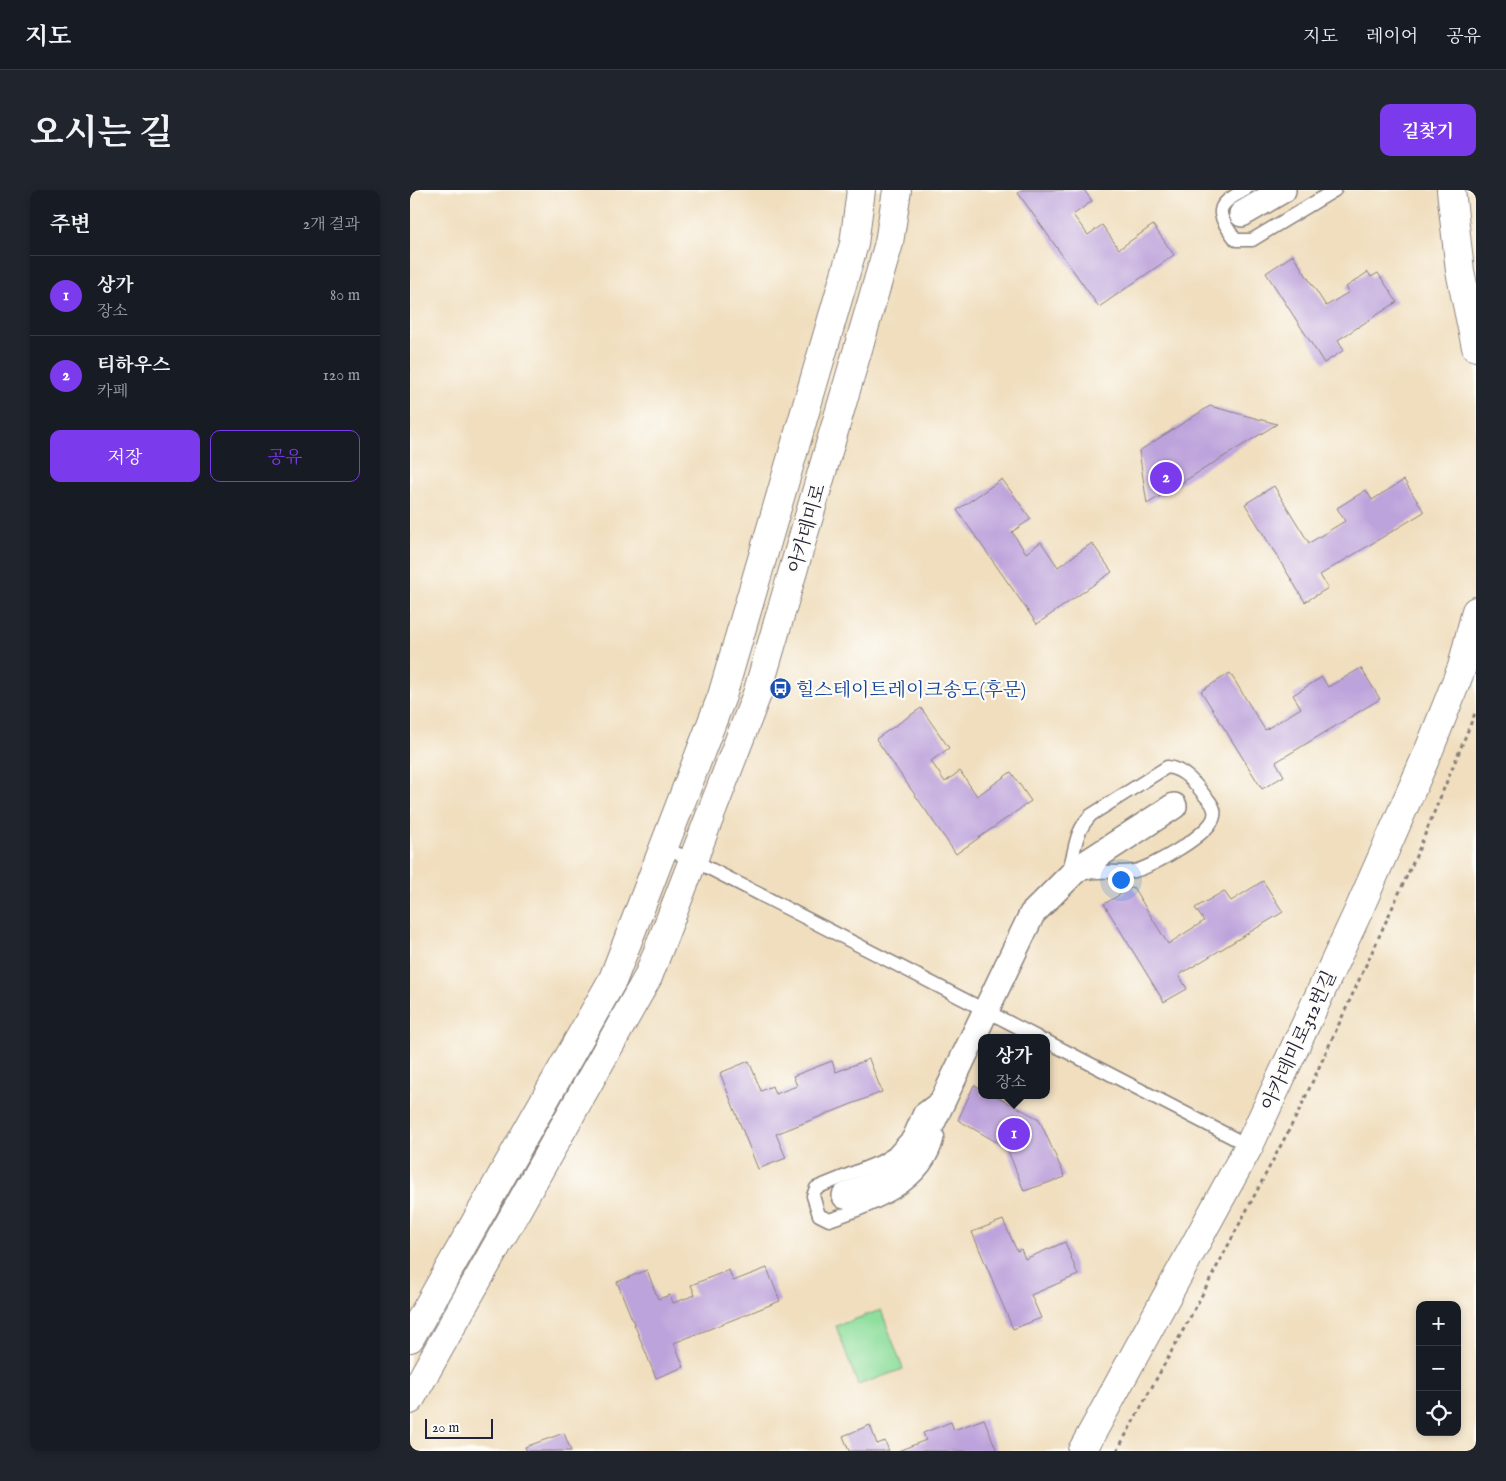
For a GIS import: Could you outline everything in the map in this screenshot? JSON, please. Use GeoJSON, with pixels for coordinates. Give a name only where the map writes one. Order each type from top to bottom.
{"type":"FeatureCollection","features":[{"type":"Feature","properties":{"kind":"main road","name":"아카데미로"},"geometry":{"type":"LineString","coordinates":[[410,1338],[613,979],[722,696],[854,244],[861,190]]}},
{"type":"Feature","properties":{"kind":"main road","name":"아카데미로"},"geometry":{"type":"LineString","coordinates":[[410,1400],[648,977],[758,694],[889,243],[897,190]]}},
{"type":"Feature","properties":{"kind":"main road"},"geometry":{"type":"LineString","coordinates":[[1451,190],[1460,271],[1476,347]]}},
{"type":"Feature","properties":{"kind":"main road","name":"아카데미로312번길"},"geometry":{"type":"LineString","coordinates":[[1082,1451],[1249,1146],[1357,914],[1429,750],[1462,667],[1476,611]]}},
{"type":"Feature","properties":{"kind":"street"},"geometry":{"type":"LineString","coordinates":[[1244,202],[1284,190]]}},
{"type":"Feature","properties":{"kind":"street"},"geometry":{"type":"LineString","coordinates":[[845,1196],[879,1182],[911,1159],[923,1142],[1032,914],[1077,869],[1174,806]]}},
{"type":"Feature","properties":{"kind":"lane"},"geometry":{"type":"LineString","coordinates":[[1244,202],[1226,200],[1221,206],[1220,213],[1236,240],[1244,242],[1252,240],[1335,190]]}},
{"type":"Feature","properties":{"kind":"lane"},"geometry":{"type":"LineString","coordinates":[[1167,767],[1182,771],[1206,796],[1214,809],[1215,816],[1209,827],[1152,866],[1133,871],[1082,873],[1057,888],[1065,879],[1069,869],[1076,837],[1081,825],[1091,815],[1167,767]]}},
{"type":"Feature","properties":{"kind":"lane"},"geometry":{"type":"LineString","coordinates":[[664,848],[694,860],[1031,1034]]}},
{"type":"Feature","properties":{"kind":"lane"},"geometry":{"type":"LineString","coordinates":[[1050,1043],[1249,1146]]}},
{"type":"Feature","properties":{"kind":"lane"},"geometry":{"type":"LineString","coordinates":[[942,1102],[938,1114],[937,1141],[923,1166],[906,1185],[891,1196],[838,1217],[830,1220],[821,1218],[813,1196],[816,1188],[880,1162],[893,1154],[908,1136],[920,1111],[939,1097],[953,1078]]}},
{"type":"Feature","properties":{"kind":"path"},"geometry":{"type":"LineString","coordinates":[[1416,856],[1476,711]]}},
{"type":"Feature","properties":{"kind":"green space"},"geometry":{"type":"Polygon","coordinates":[[[881,1310],[903,1369],[858,1385],[836,1326],[881,1310]]]}},
{"type":"Feature","properties":{"kind":"building"},"geometry":{"type":"Polygon","coordinates":[[[1022,190],[1084,190],[1092,201],[1073,215],[1088,235],[1102,225],[1119,249],[1153,225],[1174,255],[1099,307],[1018,193],[1022,190]]]}},
{"type":"Feature","properties":{"kind":"building"},"geometry":{"type":"Polygon","coordinates":[[[1293,255],[1326,306],[1349,292],[1346,287],[1368,272],[1371,277],[1378,273],[1397,302],[1338,340],[1344,350],[1324,363],[1266,273],[1293,255]]]}},
{"type":"Feature","properties":{"kind":"building"},"geometry":{"type":"Polygon","coordinates":[[[1210,406],[1277,424],[1147,504],[1139,451],[1210,406]]]}},
{"type":"Feature","properties":{"kind":"building"},"geometry":{"type":"Polygon","coordinates":[[[1002,479],[1031,519],[1012,532],[1026,553],[1041,542],[1058,567],[1092,543],[1112,572],[1037,624],[957,510],[1002,479]]]}},
{"type":"Feature","properties":{"kind":"building"},"geometry":{"type":"Polygon","coordinates":[[[1404,480],[1424,512],[1320,575],[1328,588],[1305,602],[1245,504],[1274,486],[1309,543],[1345,521],[1337,508],[1366,490],[1372,500],[1404,480]]]}},
{"type":"Feature","properties":{"kind":"building"},"geometry":{"type":"Polygon","coordinates":[[[1361,668],[1380,699],[1276,762],[1284,776],[1262,789],[1201,691],[1230,673],[1265,730],[1301,708],[1293,695],[1322,677],[1328,687],[1361,668]]]}},
{"type":"Feature","properties":{"kind":"building"},"geometry":{"type":"Polygon","coordinates":[[[921,708],[949,748],[931,761],[945,782],[960,771],[977,796],[1011,772],[1031,801],[956,854],[876,739],[921,708]]]}},
{"type":"Feature","properties":{"kind":"building"},"geometry":{"type":"Polygon","coordinates":[[[1263,881],[1283,912],[1179,975],[1187,989],[1164,1002],[1104,904],[1133,887],[1168,944],[1204,921],[1195,908],[1224,891],[1231,901],[1263,881]]]}},
{"type":"Feature","properties":{"kind":"building"},"geometry":{"type":"Polygon","coordinates":[[[869,1059],[882,1092],[776,1134],[786,1158],[758,1169],[720,1073],[749,1061],[761,1091],[772,1086],[775,1094],[797,1086],[793,1076],[832,1061],[836,1072],[869,1059]]]}},
{"type":"Feature","properties":{"kind":"building"},"geometry":{"type":"Polygon","coordinates":[[[974,1085],[978,1087],[978,1099],[1002,1099],[1039,1119],[1065,1177],[1024,1191],[1007,1148],[958,1120],[974,1085]]]}},
{"type":"Feature","properties":{"kind":"building"},"geometry":{"type":"Polygon","coordinates":[[[1003,1220],[1017,1251],[1021,1249],[1025,1259],[1065,1242],[1078,1275],[1031,1295],[1041,1318],[1013,1329],[972,1232],[1003,1220]]]}},
{"type":"Feature","properties":{"kind":"building"},"geometry":{"type":"Polygon","coordinates":[[[767,1268],[780,1301],[674,1343],[684,1367],[656,1378],[617,1282],[647,1270],[658,1299],[670,1295],[673,1303],[695,1295],[691,1285],[729,1270],[733,1281],[767,1268]]]}},
{"type":"Feature","properties":{"kind":"building"},"geometry":{"type":"Polygon","coordinates":[[[984,1419],[997,1451],[898,1451],[926,1440],[923,1433],[951,1422],[954,1430],[984,1419]]]}},
{"type":"Feature","properties":{"kind":"building"},"geometry":{"type":"Polygon","coordinates":[[[870,1425],[877,1444],[885,1441],[889,1451],[849,1451],[843,1436],[870,1425]]]}},
{"type":"Feature","properties":{"kind":"building"},"geometry":{"type":"Polygon","coordinates":[[[564,1433],[571,1451],[527,1451],[525,1447],[564,1433]]]}},
{"type":"Feature","properties":{"kind":"place","name":"티하우스"},"geometry":{"type":"Point","coordinates":[1166,478]}},
{"type":"Feature","properties":{"kind":"place","name":"힐스테이트레이크송도(후문)"},"geometry":{"type":"Point","coordinates":[780,689]}},
{"type":"Feature","properties":{"kind":"place","name":"상가"},"geometry":{"type":"Point","coordinates":[1014,1134]}}]}
